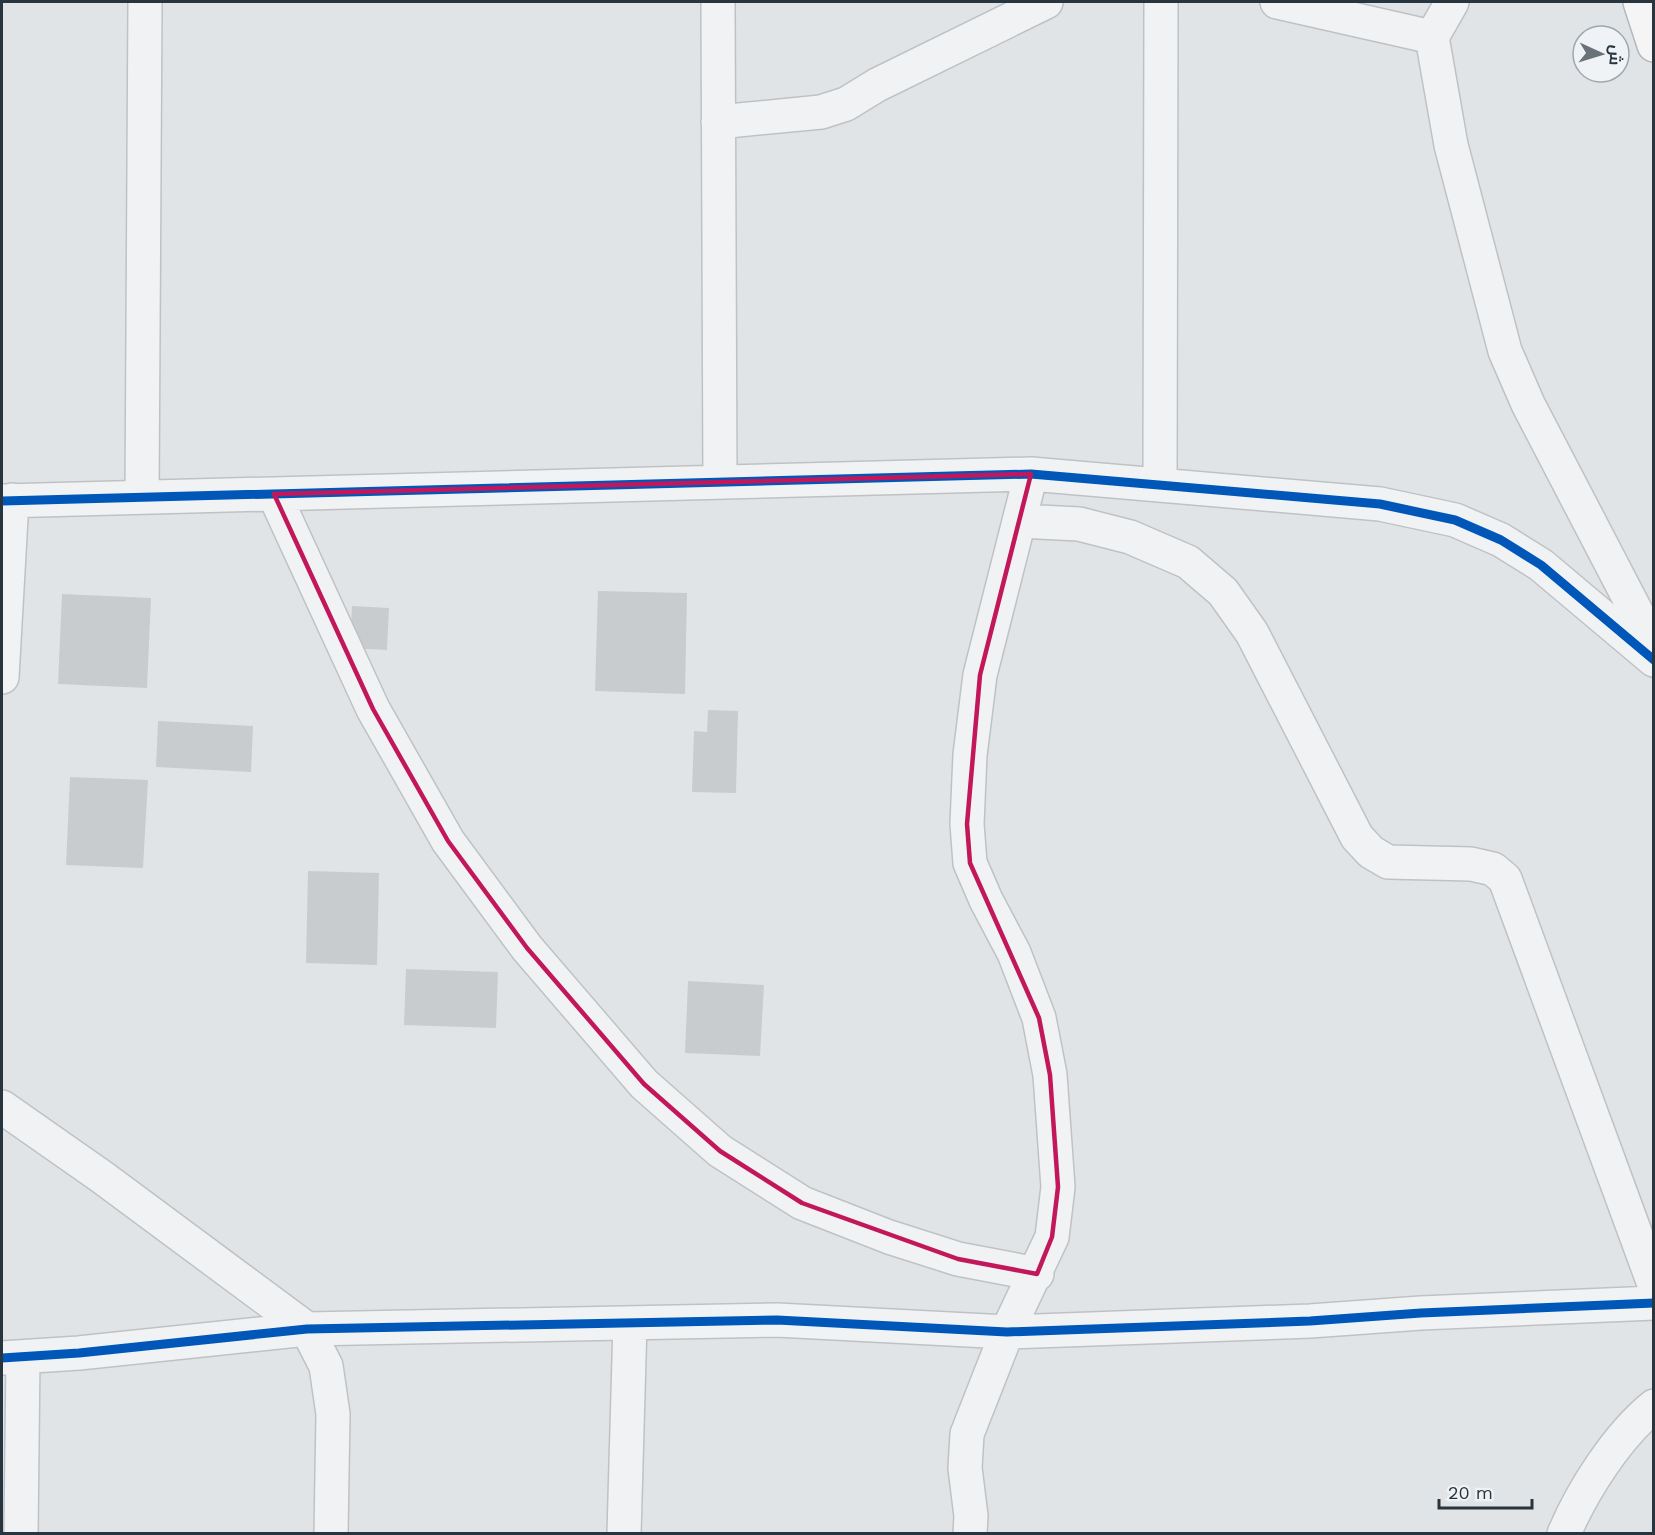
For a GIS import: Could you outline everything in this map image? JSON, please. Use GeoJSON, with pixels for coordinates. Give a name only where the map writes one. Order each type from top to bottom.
{"type":"FeatureCollection","features":[{"type":"Feature","properties":{"kind":"street"},"geometry":{"type":"LineString","coordinates":[[142,497],[145,2]]}},
{"type":"Feature","properties":{"kind":"street"},"geometry":{"type":"LineString","coordinates":[[718,2],[720,482]]}},
{"type":"Feature","properties":{"kind":"street"},"geometry":{"type":"LineString","coordinates":[[718,122],[821,112],[846,104],[877,86],[1046,2]]}},
{"type":"Feature","properties":{"kind":"street"},"geometry":{"type":"LineString","coordinates":[[1160,485],[1161,2]]}},
{"type":"Feature","properties":{"kind":"street"},"geometry":{"type":"LineString","coordinates":[[1277,2],[1432,37]]}},
{"type":"Feature","properties":{"kind":"street"},"geometry":{"type":"LineString","coordinates":[[1452,2],[1432,37],[1451,145],[1505,351],[1528,405],[1653,646]]}},
{"type":"Feature","properties":{"kind":"street"},"geometry":{"type":"LineString","coordinates":[[970,1533],[972,1516],[964,1468],[967,1434],[1007,1332],[1037,1274],[1052,1237],[1058,1187],[1050,1075],[1035,1007],[1014,953],[986,900],[970,863],[967,824],[970,755],[980,675],[1032,474]]}},
{"type":"Feature","properties":{"kind":"street"},"geometry":{"type":"LineString","coordinates":[[2,677],[7,501],[1032,474],[1380,504],[1455,520],[1501,540],[1541,565],[1653,660]]}},
{"type":"Feature","properties":{"kind":"street"},"geometry":{"type":"LineString","coordinates":[[274,494],[372,709],[448,841],[527,948],[644,1084],[720,1151],[802,1203],[889,1238],[958,1259],[1037,1274]]}},
{"type":"Feature","properties":{"kind":"street"},"geometry":{"type":"LineString","coordinates":[[1019,521],[1079,524],[1130,537],[1188,562],[1223,592],[1252,633],[1357,837],[1371,852],[1388,862],[1472,864],[1493,869],[1505,879],[1653,1284]]}},
{"type":"Feature","properties":{"kind":"street"},"geometry":{"type":"LineString","coordinates":[[2,1107],[102,1177],[307,1329],[326,1366],[333,1414],[331,1533]]}},
{"type":"Feature","properties":{"kind":"street"},"geometry":{"type":"LineString","coordinates":[[21,1533],[12,1357],[307,1329],[777,1320],[1007,1332],[1310,1321],[1420,1313],[1653,1303]]}},
{"type":"Feature","properties":{"kind":"street"},"geometry":{"type":"LineString","coordinates":[[624,1533],[630,1323]]}},
{"type":"Feature","properties":{"kind":"street"},"geometry":{"type":"LineString","coordinates":[[1573,1524],[1616,1449],[1653,1406]]}},
{"type":"Feature","properties":{"kind":"highlighted area"},"geometry":{"type":"Polygon","coordinates":[[[1031,474],[980,675],[967,824],[970,863],[1039,1018],[1050,1075],[1058,1187],[1052,1237],[1037,1274],[958,1259],[802,1203],[720,1151],[644,1084],[527,948],[448,841],[373,709],[274,494],[1031,474]]]}},
{"type":"Feature","properties":{"kind":"building"},"geometry":{"type":"Polygon","coordinates":[[[598,591],[687,593],[685,694],[595,691],[598,591]]]}},
{"type":"Feature","properties":{"kind":"building"},"geometry":{"type":"Polygon","coordinates":[[[62,594],[151,598],[147,688],[58,684],[62,594]]]}},
{"type":"Feature","properties":{"kind":"building"},"geometry":{"type":"Polygon","coordinates":[[[352,606],[389,608],[387,650],[350,648],[352,606]]]}},
{"type":"Feature","properties":{"kind":"building"},"geometry":{"type":"Polygon","coordinates":[[[708,710],[738,711],[736,793],[692,792],[694,731],[707,732],[708,710]]]}},
{"type":"Feature","properties":{"kind":"building"},"geometry":{"type":"Polygon","coordinates":[[[158,721],[253,726],[251,772],[156,767],[158,721]]]}},
{"type":"Feature","properties":{"kind":"building"},"geometry":{"type":"Polygon","coordinates":[[[70,777],[148,780],[143,868],[66,865],[70,777]]]}},
{"type":"Feature","properties":{"kind":"building"},"geometry":{"type":"Polygon","coordinates":[[[308,871],[379,873],[377,965],[306,963],[308,871]]]}},
{"type":"Feature","properties":{"kind":"building"},"geometry":{"type":"Polygon","coordinates":[[[406,969],[498,972],[496,1028],[404,1025],[406,969]]]}},
{"type":"Feature","properties":{"kind":"building"},"geometry":{"type":"Polygon","coordinates":[[[688,981],[764,985],[760,1056],[685,1053],[688,981]]]}},
{"type":"Feature","properties":{"kind":"cycle path"},"geometry":{"type":"LineString","coordinates":[[2,501],[1031,474],[1380,504],[1455,520],[1501,540],[1541,565],[1654,660]]}},
{"type":"Feature","properties":{"kind":"cycle path"},"geometry":{"type":"LineString","coordinates":[[2,1358],[79,1353],[307,1329],[777,1320],[1007,1332],[1310,1321],[1421,1313],[1654,1303]]}}]}
